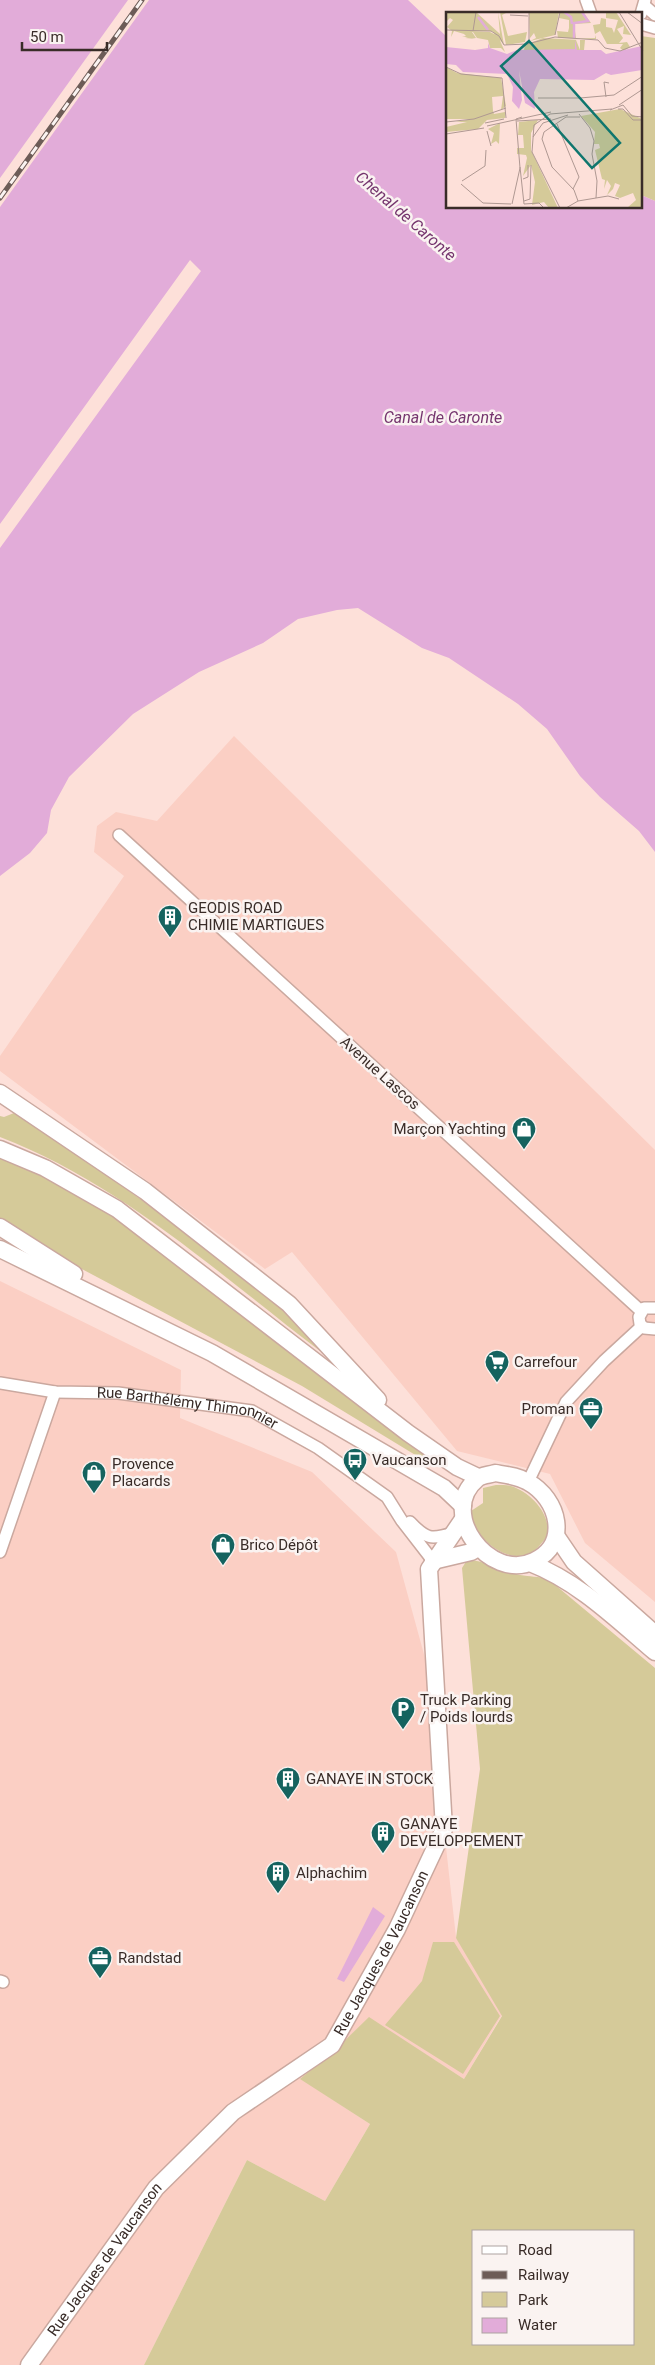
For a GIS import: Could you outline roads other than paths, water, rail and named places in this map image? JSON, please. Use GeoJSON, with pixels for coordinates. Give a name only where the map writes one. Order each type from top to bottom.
{"type":"FeatureCollection","features":[{"type":"Feature","properties":{"kind":"street"},"geometry":{"type":"LineString","coordinates":[[586,0],[590,12]]}},
{"type":"Feature","properties":{"kind":"street"},"geometry":{"type":"LineString","coordinates":[[644,6],[655,16]]}},
{"type":"Feature","properties":{"kind":"street"},"geometry":{"type":"LineString","coordinates":[[642,24],[655,28]]}},
{"type":"Feature","properties":{"kind":"street","name":"Avenue Lascos"},"geometry":{"type":"LineString","coordinates":[[119,835],[641,1311]]}},
{"type":"Feature","properties":{"kind":"street"},"geometry":{"type":"LineString","coordinates":[[0,1093],[144,1191],[289,1304],[408,1432]]}},
{"type":"Feature","properties":{"kind":"street"},"geometry":{"type":"LineString","coordinates":[[0,1149],[45,1168],[117,1210],[408,1432],[457,1467],[478,1477],[495,1474],[513,1476],[528,1482],[543,1493],[552,1508],[556,1520],[557,1537],[552,1548],[544,1557],[530,1563],[517,1565],[502,1563],[488,1556],[478,1548],[463,1513],[444,1488],[212,1353],[0,1248]]}},
{"type":"Feature","properties":{"kind":"street"},"geometry":{"type":"LineString","coordinates":[[0,1227],[158,1325]]}},
{"type":"Feature","properties":{"kind":"street"},"geometry":{"type":"LineString","coordinates":[[655,1308],[647,1307],[641,1311],[638,1317],[642,1326],[647,1329],[655,1328]]}},
{"type":"Feature","properties":{"kind":"street"},"geometry":{"type":"LineString","coordinates":[[528,1482],[566,1402],[604,1361],[642,1326]]}},
{"type":"Feature","properties":{"kind":"street","name":"Rue Barthélémy Thimonnier"},"geometry":{"type":"LineString","coordinates":[[0,1383],[55,1392],[118,1393],[252,1411],[318,1448],[387,1497],[431,1565]]}},
{"type":"Feature","properties":{"kind":"street"},"geometry":{"type":"LineString","coordinates":[[0,1552],[55,1392]]}},
{"type":"Feature","properties":{"kind":"street"},"geometry":{"type":"LineString","coordinates":[[431,1565],[453,1533],[463,1513],[465,1496],[478,1477]]}},
{"type":"Feature","properties":{"kind":"street"},"geometry":{"type":"LineString","coordinates":[[387,1497],[418,1531],[428,1537],[437,1538],[453,1533]]}},
{"type":"Feature","properties":{"kind":"street"},"geometry":{"type":"LineString","coordinates":[[557,1537],[574,1562],[655,1634]]}},
{"type":"Feature","properties":{"kind":"street"},"geometry":{"type":"LineString","coordinates":[[431,1565],[478,1548]]}},
{"type":"Feature","properties":{"kind":"street"},"geometry":{"type":"LineString","coordinates":[[530,1563],[552,1572],[585,1594],[655,1652]]}},
{"type":"Feature","properties":{"kind":"street","name":"Rue Jacques de Vaucanson"},"geometry":{"type":"LineString","coordinates":[[30,2365],[156,2188],[233,2112],[332,2045],[397,1929],[444,1829],[431,1565]]}},
{"type":"Feature","properties":{"kind":"water","name":"Canal de Caronte"},"geometry":{"type":"Polygon","coordinates":[[[0,0],[408,0],[446,36],[446,209],[642,209],[642,195],[655,201],[655,852],[639,831],[600,797],[580,776],[547,729],[518,704],[449,658],[422,648],[358,608],[337,610],[298,619],[263,643],[199,672],[133,714],[69,777],[51,810],[47,833],[30,853],[0,876],[0,548],[201,271],[190,260],[0,524],[0,0]]]}},
{"type":"Feature","properties":{"kind":"water"},"geometry":{"type":"Polygon","coordinates":[[[373,1907],[385,1916],[344,1982],[337,1979],[373,1907]]]}},
{"type":"Feature","properties":{"kind":"railway"},"geometry":{"type":"LineString","coordinates":[[0,198],[142,0]]}},
{"type":"Feature","properties":{"kind":"place","name":"GEODIS ROAD CHIMIE MARTIGUES"},"geometry":{"type":"Point","coordinates":[170,938]}},
{"type":"Feature","properties":{"kind":"place","name":"Marçon Yachting"},"geometry":{"type":"Point","coordinates":[524,1150]}},
{"type":"Feature","properties":{"kind":"place","name":"Carrefour"},"geometry":{"type":"Point","coordinates":[497,1383]}},
{"type":"Feature","properties":{"kind":"place","name":"Proman"},"geometry":{"type":"Point","coordinates":[591,1430]}},
{"type":"Feature","properties":{"kind":"place","name":"Vaucanson"},"geometry":{"type":"Point","coordinates":[355,1481]}},
{"type":"Feature","properties":{"kind":"place","name":"Provence Placards"},"geometry":{"type":"Point","coordinates":[94,1494]}},
{"type":"Feature","properties":{"kind":"place","name":"Brico Dépôt"},"geometry":{"type":"Point","coordinates":[223,1566]}},
{"type":"Feature","properties":{"kind":"place","name":"Truck Parking / Poids lourds"},"geometry":{"type":"Point","coordinates":[403,1730]}},
{"type":"Feature","properties":{"kind":"place","name":"GANAYE IN STOCK"},"geometry":{"type":"Point","coordinates":[288,1800]}},
{"type":"Feature","properties":{"kind":"place","name":"GANAYE DEVELOPPEMENT"},"geometry":{"type":"Point","coordinates":[383,1854]}},
{"type":"Feature","properties":{"kind":"place","name":"Alphachim"},"geometry":{"type":"Point","coordinates":[278,1894]}},
{"type":"Feature","properties":{"kind":"place","name":"Randstad"},"geometry":{"type":"Point","coordinates":[100,1979]}},
{"type":"Feature","properties":{"kind":"water label","name":"Chenal de Caronte"},"geometry":{"type":"Point","coordinates":[406,216]}}]}
